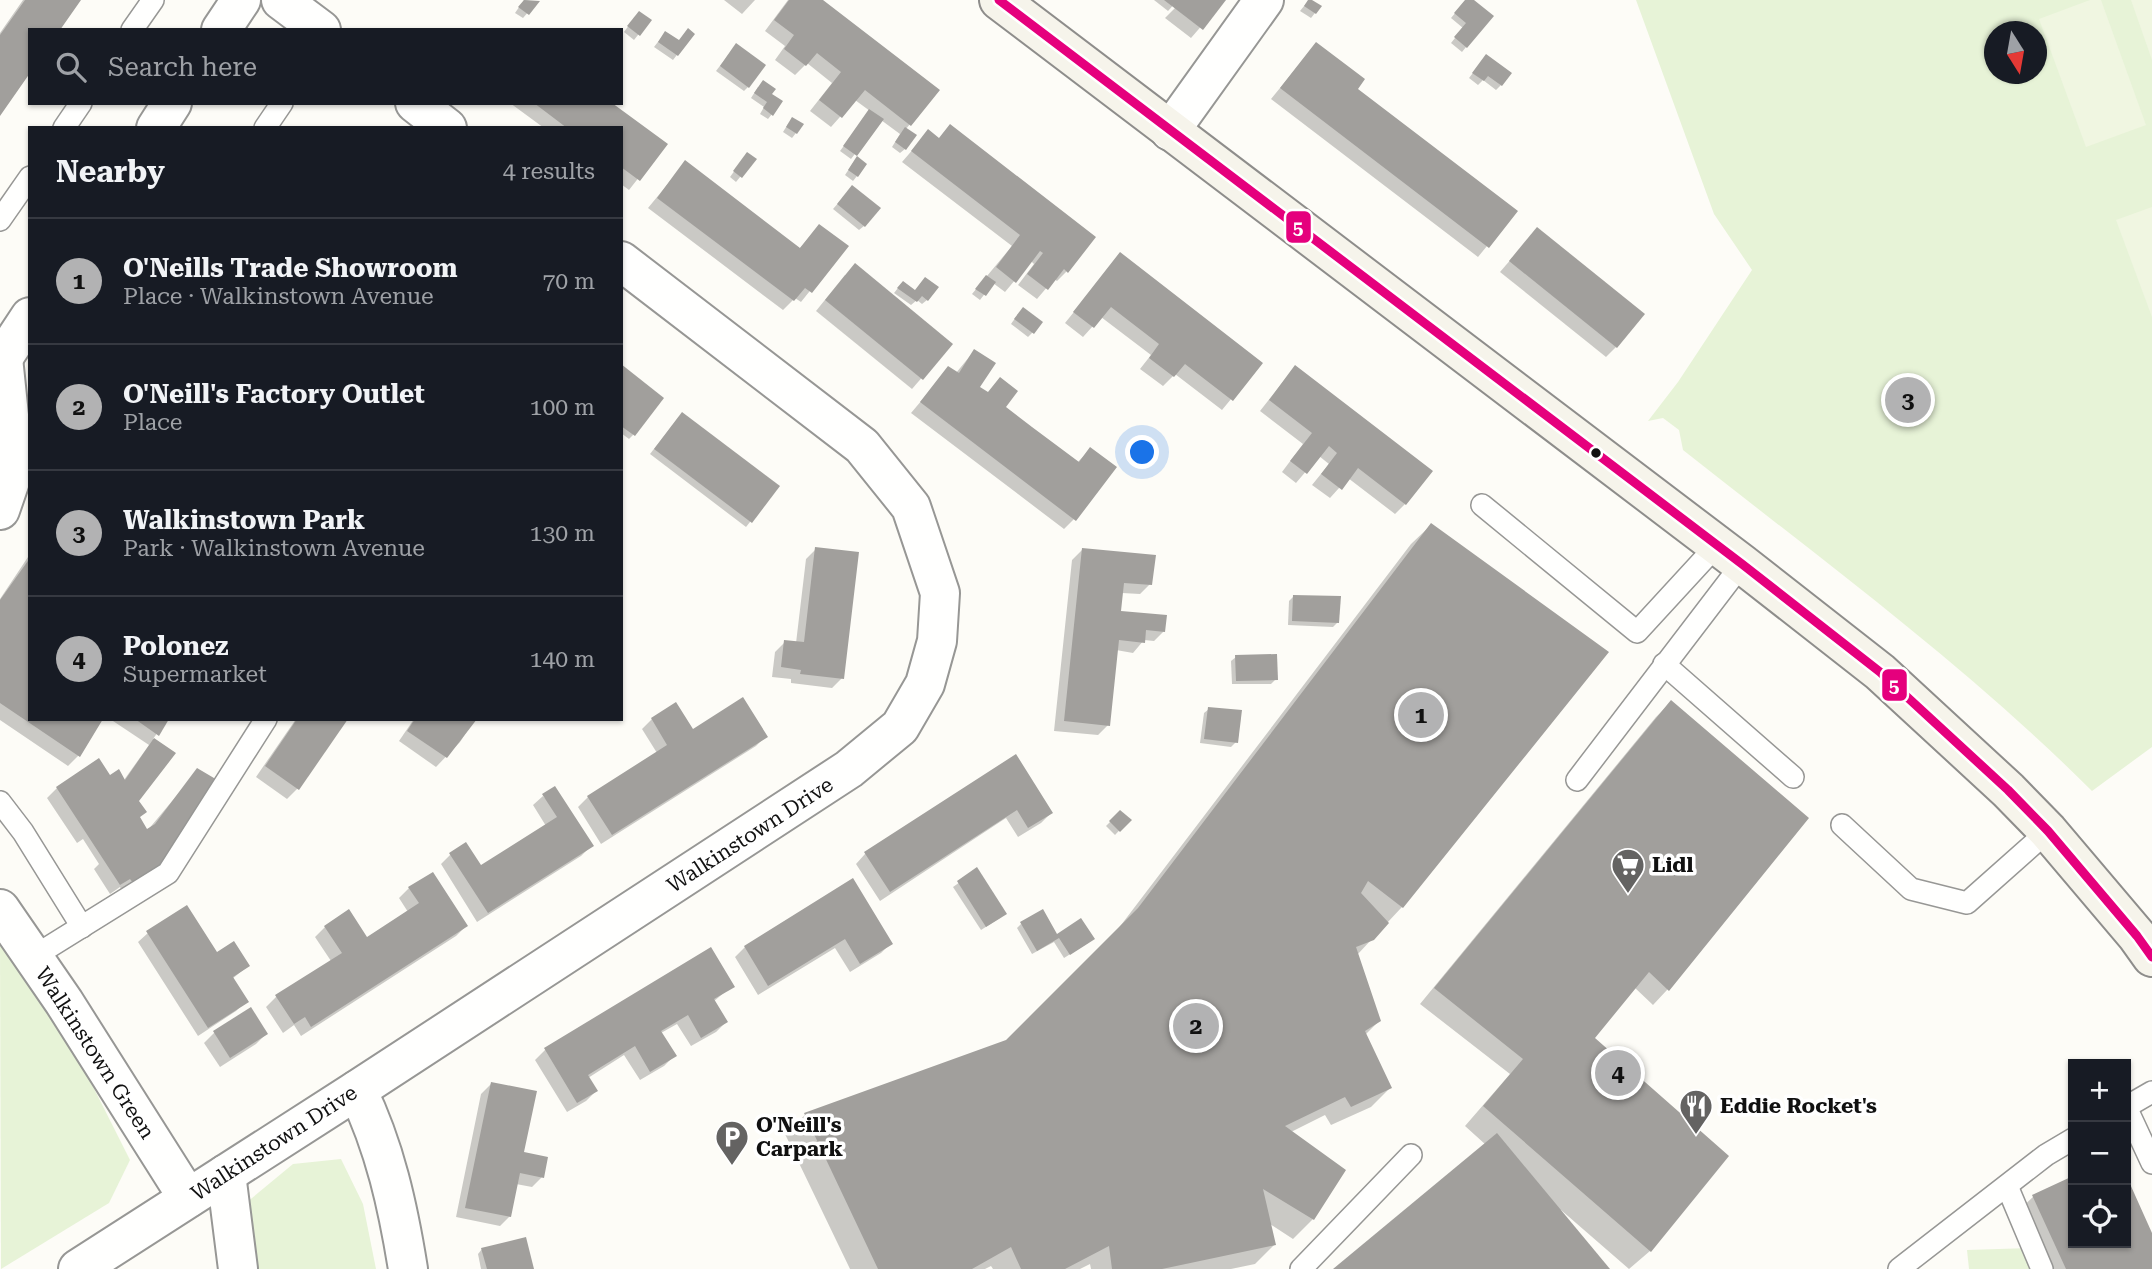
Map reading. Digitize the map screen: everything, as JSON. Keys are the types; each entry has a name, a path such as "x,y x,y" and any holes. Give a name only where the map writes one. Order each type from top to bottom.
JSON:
{"main road":[{"path":"999,0 1880,672 2008,790 2048,831 2152,957"}],"street":[{"path":"222,28 241,0"},
{"path":"281,0 318,28"},
{"path":"1170,131 1264,0"},
{"path":"157,126 171,105"},
{"path":"418,105 444,126"},
{"name":"Walkinstown Drive","path":"78,1269 849,769 900,727 925,684 937,640 940,593 911,507 862,446 623,263"},
{"path":"0,510 10,481 12,444 8,362 28,321"},
{"name":"Walkinstown Green","path":"0,909 188,1198"},
{"path":"357,1090 368,1113 392,1184 408,1269"},
{"path":"226,1174 238,1269"}],"lane":[{"path":"133,28 153,0"},
{"path":"65,126 80,105"},
{"path":"266,126 281,105"},
{"path":"0,220 28,180"},
{"path":"1482,505 1637,632 1729,555"},
{"path":"1577,780 1664,664 1729,555"},
{"path":"1664,664 1793,777"},
{"path":"33,957 168,873 265,721"},
{"path":"0,803 23,832 82,927"},
{"path":"1842,825 1911,889 1967,903 2048,831"},
{"path":"2131,1104 2152,1091"},
{"path":"2131,1118 2152,1163"},
{"path":"1899,1269 2046,1155 2068,1142"},
{"path":"1301,1269 1411,1155"},
{"path":"2007,1186 2042,1269"}],"green space":[{"path":"1636,0 2152,0 2152,747 2092,791 1995,700 1944,657 1683,450 1679,430 1663,418 1648,421 1678,382 1752,270 1714,214"},
{"path":"2090,0 2101,0 2146,125 2086,147 2047,41 2047,21 2039,19"},
{"path":"2131,0 2152,0 2152,60"},
{"path":"2152,207 2152,317 2116,220"},
{"path":"0,943 70,1041 130,1160 109,1203 1,1269"},
{"path":"341,1159 363,1204 376,1269 255,1269 246,1203 293,1164"},
{"path":"2030,1248 2033,1269 1969,1269 1967,1250"}],"building":[{"path":"25,0 81,0 61,28 28,28 28,76 0,116 0,35"},
{"path":"524,0 540,1 529,15 518,7"},
{"path":"789,0 823,0 940,90 911,126 865,90 842,118 819,100 841,72 817,53 806,66 784,49 794,35 774,20"},
{"path":"1164,0 1226,0 1203,30"},
{"path":"1308,0 1322,6 1316,14 1304,6"},
{"path":"1465,0 1474,0 1494,16 1467,48 1454,37 1466,23 1454,13"},
{"path":"639,11 652,20 640,36 627,26"},
{"path":"688,28 695,34 678,56 658,42 665,31 679,40"},
{"path":"1316,42 1365,79 1358,89 1518,211 1489,248 1280,88"},
{"path":"736,43 766,65 749,88 720,66"},
{"path":"1486,54 1512,73 1502,86 1488,76 1484,81 1472,73"},
{"path":"763,80 776,89 772,94 783,101 773,116 763,108 767,102 754,93"},
{"path":"537,105 615,105 668,144 640,181 623,168 623,126 564,126"},
{"path":"869,109 884,119 857,156 843,146"},
{"path":"792,117 804,124 797,134 786,127"},
{"path":"950,124 1096,237 1068,273 1064,269 1048,290 1027,274 1043,253 1040,251 1016,283 996,267 1020,235 911,151 928,129 939,138"},
{"path":"905,127 917,135 906,150 895,142"},
{"path":"747,152 757,159 742,178 733,171"},
{"path":"857,156 867,164 858,177 848,170"},
{"path":"685,160 800,248 819,224 849,246 812,293 805,288 794,301 657,198"},
{"path":"852,185 881,208 865,227 837,204"},
{"path":"1537,227 1645,314 1617,348 1509,261"},
{"path":"1120,252 1263,363 1233,401 1185,364 1174,377 1149,358 1159,344 1111,307 1094,328 1073,312"},
{"path":"855,263 953,344 923,380 825,300"},
{"path":"986,275 996,282 986,296 975,289"},
{"path":"925,277 939,287 928,301 922,296 917,302 897,288 903,281 915,290"},
{"path":"1023,307 1043,322 1034,334 1014,319"},
{"path":"974,349 996,363 980,387 988,392 1000,377 1018,391 1006,407 1032,427 1079,462 1090,447 1117,467 1076,521 920,402 948,366 959,373"},
{"path":"1295,365 1433,471 1406,505 1358,468 1342,490 1321,474 1337,453 1329,446 1307,474 1290,461 1312,433 1269,400"},
{"path":"623,366 664,398 635,436 623,427"},
{"path":"682,412 780,486 752,523 654,449"},
{"path":"1431,523 1609,652 1403,908 1368,881 1361,893 1389,923 1374,940 1356,947 1381,1021 1365,1031 1392,1088 1351,1107 1345,1097 1285,1126 1346,1170 1314,1220 1263,1189 1276,1245 1162,1269 1112,1269 1109,1246 1065,1269 1021,1269 1011,1247 972,1269 878,1269 804,1113 1006,1040 1138,908"},
{"path":"815,547 859,552 844,679 800,674 801,670 781,667 784,640 804,642"},
{"path":"1082,548 1156,555 1152,585 1124,583 1121,611 1167,615 1165,632 1146,630 1145,643 1119,640 1110,726 1064,721"},
{"path":"28,561 28,721 102,721 80,757 0,703 0,600"},
{"path":"1293,595 1341,596 1339,623 1292,621"},
{"path":"1277,654 1278,680 1236,681 1235,655"},
{"path":"743,697 768,737 612,835 587,796 667,745 651,718 676,702 693,729"},
{"name":"Lidl","path":"1671,700 1809,818 1669,991 1649,972 1595,1038 1729,1156 1651,1252 1483,1106 1523,1059 1434,988"},
{"path":"1208,707 1242,710 1238,743 1204,739"},
{"path":"138,721 168,721 159,736"},
{"path":"296,721 347,721 299,790 265,766"},
{"path":"414,721 475,721 447,758 407,731"},
{"path":"154,738 176,753 139,801 147,812 140,817 147,829 155,824 197,768 219,781 161,867 134,884 130,879 120,885 56,787 99,758 110,775 119,769 125,780"},
{"path":"1016,754 1053,813 1028,828 1017,810 890,892 864,852"},
{"path":"555,786 594,846 488,913 449,853 466,842 481,865 557,817 542,794"},
{"path":"1120,810 1132,820 1120,832 1109,821"},
{"path":"977,867 1007,914 986,927 957,881"},
{"path":"433,872 468,926 311,1027 305,1017 294,1024 275,995 342,953 324,926 349,909 367,937 419,903 408,887"},
{"path":"853,878 893,944 860,964 845,939 768,986 744,946"},
{"path":"187,905 217,952 234,941 250,966 233,977 249,1002 208,1028 146,931"},
{"path":"1043,909 1057,934 1081,918 1095,939 1070,955 1059,938 1037,951 1020,922"},
{"path":"711,947 735,987 714,999 728,1022 701,1038 688,1015 661,1031 677,1056 650,1072 635,1046 588,1075 598,1091 577,1103 544,1048"},
{"path":"251,1007 268,1034 230,1058 213,1031"},
{"path":"491,1082 537,1091 524,1152 548,1157 544,1178 520,1173 511,1217 465,1208"},
{"path":"1497,1133 1610,1269 1333,1269"},
{"path":"2068,1178 2068,1248 2131,1248 2131,1186 2152,1233 2152,1269 2066,1269 2032,1195"},
{"path":"526,1237 534,1269 487,1269 481,1248"}],"transit line":[{"name":"5","path":"999,0 1742,564 1880,672 2008,790 2048,831 2152,957"}],"place":[{"name":"Walkinstown Park","path":"1908,400"},
{"name":"O'Neills Trade Showroom","path":"1421,715"},
{"name":"Lidl","path":"1628,895"},
{"name":"O'Neill's Factory Outlet","path":"1196,1026"},
{"name":"Polonez","path":"1618,1073"},
{"name":"Eddie Rocket's","path":"1696,1136"},
{"name":"O'Neill's Carpark","path":"732,1167"}]}
